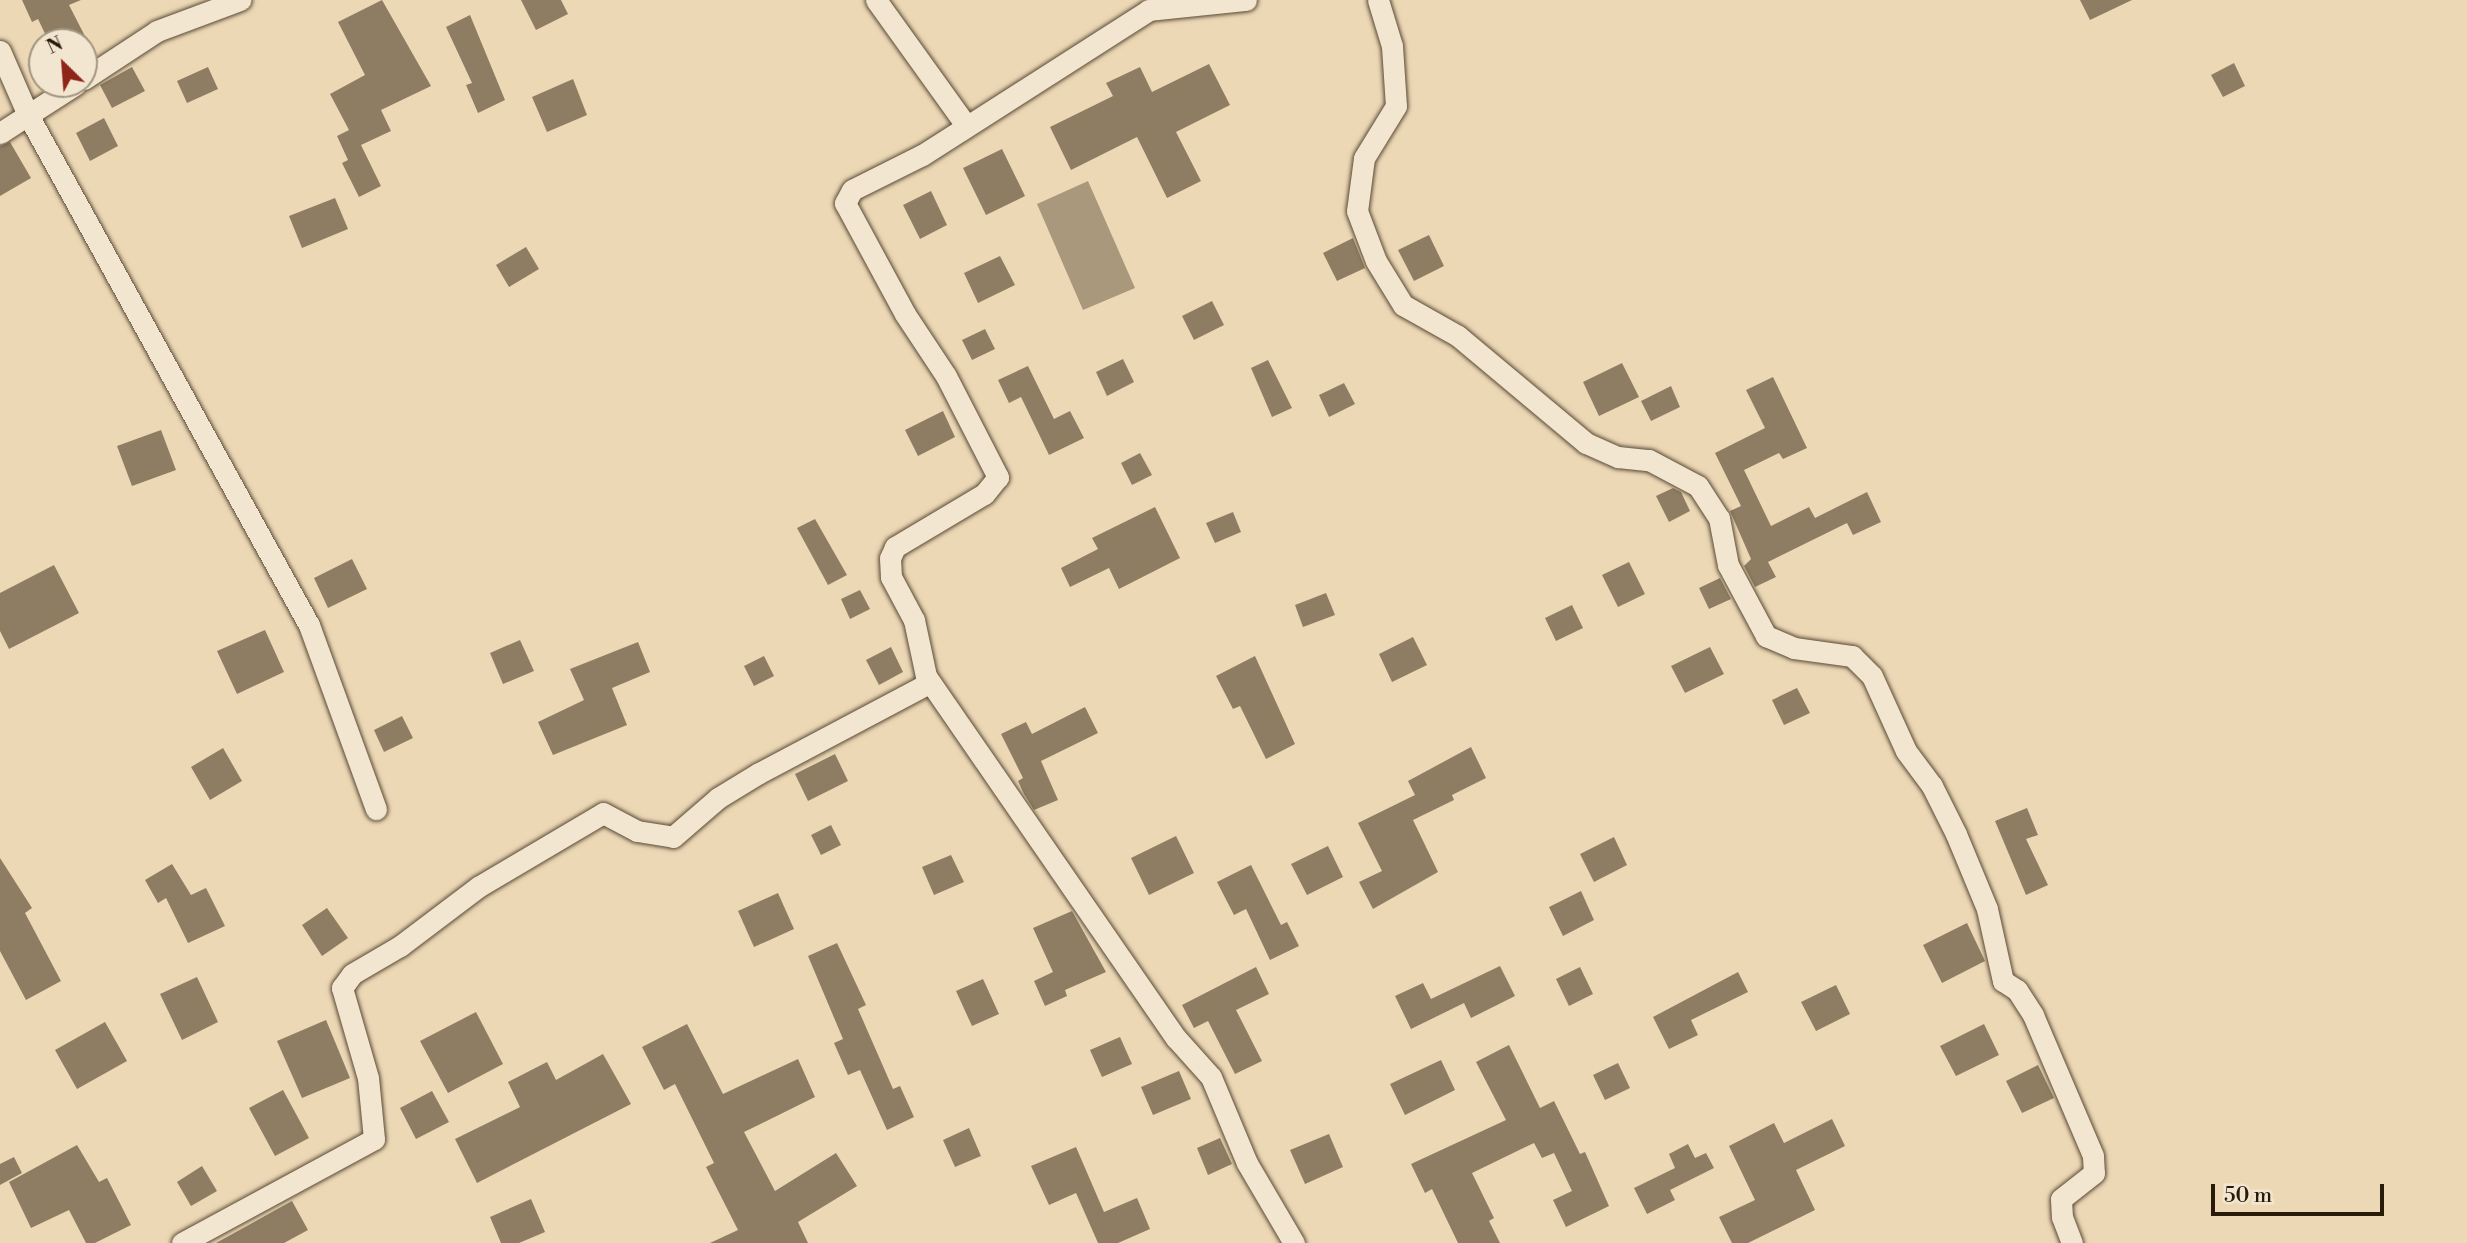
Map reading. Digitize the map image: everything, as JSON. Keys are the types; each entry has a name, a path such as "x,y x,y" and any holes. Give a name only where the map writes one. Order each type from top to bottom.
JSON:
{"street":[{"path":"98,70 158,31 240,0"},
{"path":"876,0 965,124"},
{"path":"1245,0 1149,10 965,124 922,155 852,190 845,203 905,314 946,376 998,477 984,494 895,547 890,558 891,577 914,620 929,683 982,753 1016,809 1177,1038 1211,1077 1247,1163 1294,1243"},
{"path":"1378,0 1392,46 1396,106 1364,158 1357,211 1376,261 1403,305 1458,336 1586,443 1618,457 1650,460 1698,486 1718,518 1728,565 1766,636 1794,648 1852,656 1872,676 1886,699 1906,751 1932,786 1956,834 1987,909 2003,981 2017,990 2033,1015 2093,1156 2094,1173 2061,1199 2062,1217 2072,1243"},
{"path":"0,51 28,115 309,625 376,809"},
{"path":"0,133 54,98"},
{"path":"182,1243 374,1139 368,1078 342,988 352,974 401,946 478,887 603,813 637,831 673,837 718,798 759,773 929,683"}],"shaded area":[{"path":"1088,181 1135,288 1083,310 1037,204"}],"building":[{"path":"22,0 81,0 69,5 81,28 42,28 38,19 32,22"},
{"path":"382,0 431,86 381,110 391,131 361,145 381,186 359,197 342,163 348,160 337,136 349,130 330,94 365,75 338,22"},
{"path":"521,0 561,0 568,14 536,30"},
{"path":"2080,0 2132,0 2090,20"},
{"path":"470,15 505,100 478,113 466,85 472,83 446,27"},
{"path":"2234,63 2245,86 2223,97 2211,75"},
{"path":"1209,64 1230,105 1176,132 1201,181 1167,198 1137,137 1071,170 1050,127 1113,96 1106,83 1140,67 1152,92"},
{"path":"132,67 145,91 112,108 100,85"},
{"path":"208,67 218,89 187,103 177,81"},
{"path":"573,79 587,115 547,132 532,97"},
{"path":"104,118 118,146 90,161 76,133"},
{"path":"10,142 31,178 0,196 0,146"},
{"path":"1002,149 1025,196 986,215 963,168"},
{"path":"931,191 947,225 920,239 903,205"},
{"path":"335,198 348,229 302,248 289,216"},
{"path":"1429,235 1444,266 1414,281 1398,250"},
{"path":"1353,238 1365,268 1337,281 1323,253"},
{"path":"526,247 539,269 509,287 496,265"},
{"path":"1000,256 1015,285 978,303 964,273"},
{"path":"1212,301 1224,325 1194,340 1182,316"},
{"path":"985,329 995,349 972,360 962,340"},
{"path":"1123,359 1134,382 1107,396 1096,372"},
{"path":"1268,360 1292,408 1272,417 1251,368"},
{"path":"1622,363 1639,397 1599,416 1583,382"},
{"path":"1028,366 1054,419 1070,411 1084,438 1049,455 1021,397 1009,403 998,380"},
{"path":"1773,377 1807,448 1783,459 1779,453 1744,470 1771,526 1809,507 1815,518 1867,492 1881,522 1853,535 1847,523 1768,562 1776,577 1755,587 1744,566 1751,559 1730,511 1741,506 1715,453 1765,428 1746,390"},
{"path":"1344,383 1355,404 1329,417 1319,395"},
{"path":"1671,386 1680,407 1651,421 1641,401"},
{"path":"943,411 955,437 918,456 905,430"},
{"path":"161,430 176,470 132,486 117,446"},
{"path":"1140,453 1152,475 1132,485 1121,463"},
{"path":"1673,488 1681,492 1690,511 1669,522 1656,496"},
{"path":"1155,507 1180,558 1119,589 1109,568 1070,587 1061,568 1098,549 1092,538"},
{"path":"1233,512 1241,532 1215,543 1206,523"},
{"path":"815,519 847,575 828,585 797,528"},
{"path":"352,559 367,589 328,608 314,578"},
{"path":"1629,562 1645,594 1618,607 1602,575"},
{"path":"54,565 79,613 9,649 0,631 0,593"},
{"path":"1720,578 1731,599 1709,609 1699,588"},
{"path":"860,590 870,609 850,619 841,599"},
{"path":"1326,593 1335,615 1303,627 1295,605"},
{"path":"1572,605 1583,628 1556,641 1545,618"},
{"path":"265,630 284,672 237,694 217,651"},
{"path":"1413,637 1427,665 1392,682 1379,654"},
{"path":"520,640 534,671 503,684 490,653"},
{"path":"638,642 650,672 612,688 627,725 553,755 538,722 584,700 570,669"},
{"path":"891,647 903,672 879,685 866,660"},
{"path":"1710,647 1724,674 1685,693 1671,666"},
{"path":"764,656 774,676 754,686 744,666"},
{"path":"1255,656 1295,744 1266,759 1240,706 1233,709 1216,676"},
{"path":"1797,688 1810,713 1784,725 1772,700"},
{"path":"1085,707 1098,733 1041,761 1058,800 1034,810 1018,781 1023,778 1001,734 1026,722 1032,734"},
{"path":"402,716 413,738 384,752 374,730"},
{"path":"1471,747 1486,778 1452,795 1454,800 1413,820 1438,872 1373,909 1359,882 1382,871 1358,823 1415,795 1408,781"},
{"path":"223,748 242,781 210,800 191,767"},
{"path":"835,754 848,781 808,801 795,774"},
{"path":"2027,808 2038,835 2026,839 2048,885 2026,895 1995,821"},
{"path":"831,825 841,845 821,855 811,835"},
{"path":"1176,836 1194,873 1149,895 1131,858"},
{"path":"1614,837 1627,865 1594,882 1580,854"},
{"path":"1328,846 1343,877 1307,895 1291,864"},
{"path":"951,855 964,882 934,895 922,867"},
{"path":"0,858 32,908 25,913 61,981 26,1000 0,951"},
{"path":"172,864 191,895 206,888 225,926 188,943 166,898 158,903 145,880"},
{"path":"1251,865 1281,925 1287,922 1299,946 1270,960 1246,909 1234,915 1217,882"},
{"path":"1581,891 1594,920 1563,936 1549,907"},
{"path":"778,893 794,929 754,947 738,911"},
{"path":"327,908 348,938 322,956 302,925"},
{"path":"1072,911 1106,972 1065,990 1067,996 1045,1006 1034,981 1053,972 1033,928"},
{"path":"1967,923 1985,961 1942,983 1923,945"},
{"path":"837,943 866,1005 858,1009 893,1089 900,1086 914,1117 887,1130 860,1070 848,1075 834,1043 843,1039 808,956"},
{"path":"1500,966 1515,996 1471,1018 1464,1003 1411,1029 1395,996 1423,983 1431,999"},
{"path":"1256,967 1269,994 1236,1010 1262,1061 1235,1074 1208,1021 1194,1028 1182,1005"},
{"path":"1580,967 1593,994 1569,1006 1556,979"},
{"path":"1738,972 1748,992 1691,1020 1698,1035 1669,1049 1653,1017"},
{"path":"197,977 218,1022 182,1040 160,994"},
{"path":"983,979 999,1014 972,1026 956,991"},
{"path":"1836,985 1850,1014 1816,1031 1801,1002"},
{"path":"476,1012 503,1064 448,1093 420,1041"},
{"path":"326,1020 350,1078 302,1098 277,1041"},
{"path":"105,1022 127,1061 77,1089 55,1050"},
{"path":"687,1024 723,1094 798,1059 815,1097 744,1132 775,1191 836,1153 857,1186 798,1222 808,1243 710,1243 738,1230 706,1167 714,1163 675,1084 664,1090 642,1047"},
{"path":"1984,1024 1999,1055 1956,1076 1940,1046"},
{"path":"1120,1037 1132,1064 1102,1077 1090,1050"},
{"path":"1509,1045 1540,1108 1554,1101 1580,1154 1585,1152 1609,1206 1566,1227 1553,1200 1572,1191 1554,1153 1542,1158 1534,1143 1472,1173 1494,1218 1489,1221 1500,1243 1458,1243 1432,1189 1425,1193 1411,1164 1506,1120 1476,1062"},
{"path":"603,1054 631,1104 477,1183 455,1139 520,1107 508,1082 547,1062 556,1080"},
{"path":"1441,1060 1455,1090 1405,1115 1390,1084"},
{"path":"1618,1063 1630,1088 1605,1100 1593,1075"},
{"path":"2038,1065 2054,1098 2022,1113 2006,1081"},
{"path":"1179,1071 1191,1099 1153,1115 1141,1087"},
{"path":"283,1090 309,1138 275,1156 249,1108"},
{"path":"432,1091 449,1122 416,1139 400,1108"},
{"path":"1832,1119 1845,1146 1796,1170 1815,1210 1748,1243 1732,1243 1719,1217 1755,1200 1729,1146 1774,1123 1784,1143"},
{"path":"969,1128 981,1156 955,1167 943,1140"},
{"path":"1329,1134 1343,1167 1305,1184 1290,1150"},
{"path":"1220,1138 1232,1164 1208,1175 1197,1148"},
{"path":"1688,1144 1695,1158 1706,1153 1714,1168 1670,1190 1675,1200 1647,1214 1634,1188 1675,1168 1669,1154"},
{"path":"77,1145 99,1182 107,1178 131,1225 95,1243 86,1243 69,1210 31,1228 9,1182"},
{"path":"1076,1147 1104,1212 1137,1198 1150,1229 1118,1243 1098,1243 1076,1193 1049,1205 1031,1166"},
{"path":"14,1157 22,1173 0,1185 0,1164"},
{"path":"202,1166 217,1191 191,1206 177,1182"},
{"path":"531,1199 545,1232 519,1243 501,1243 490,1217"},
{"path":"292,1201 308,1230 284,1243 216,1243"}]}
